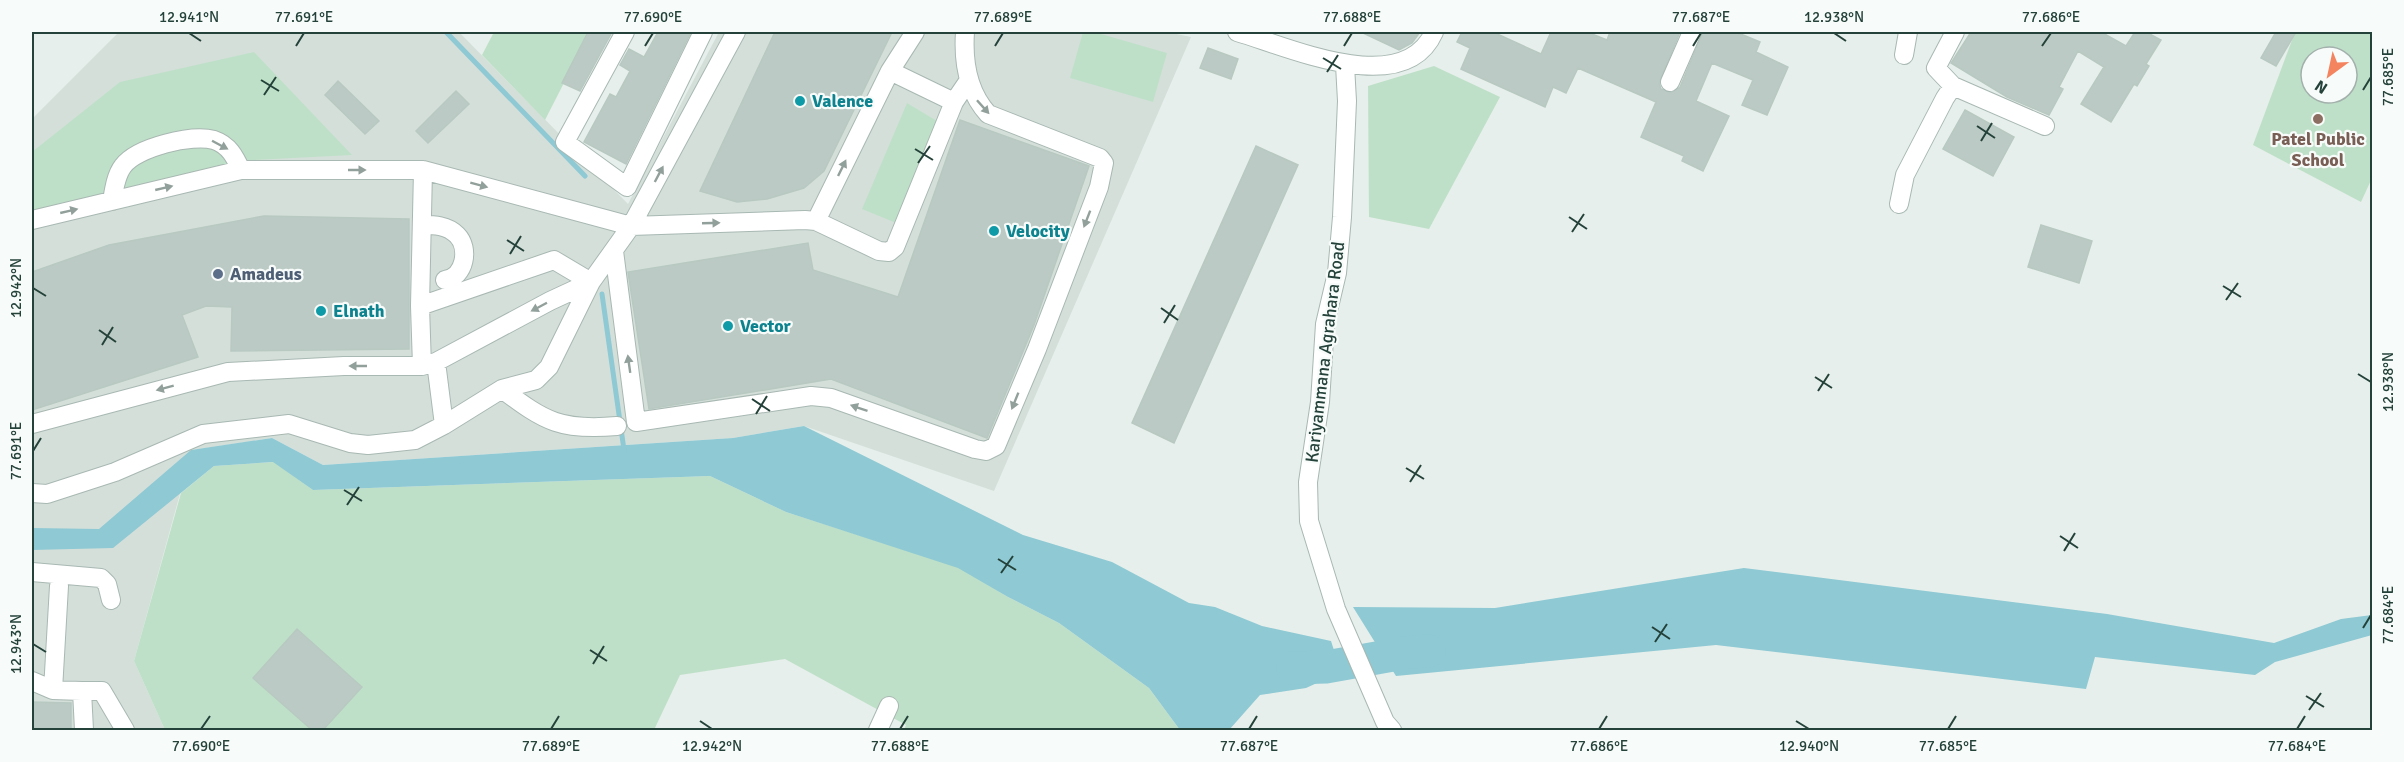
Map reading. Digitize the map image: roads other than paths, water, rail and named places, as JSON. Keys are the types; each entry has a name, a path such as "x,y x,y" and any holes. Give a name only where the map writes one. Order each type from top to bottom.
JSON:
{"street":[{"path":"625,32 565,142 627,187 703,32"},
{"path":"32,493 47,494 115,472 202,434 289,424 350,443 369,445 415,440 502,389 536,380 549,367 591,282 631,226 736,32"},
{"path":"816,221 890,71 915,32"},
{"path":"614,251 636,422 811,396 831,398 986,451 996,446 1105,168 1100,158 988,114 977,102 969,80 963,32"},
{"path":"1237,32 1345,65 1385,66 1406,60 1428,46 1434,32"},
{"path":"1670,82 1692,32"},
{"path":"1904,55 1908,32"},
{"path":"1955,32 1936,68 1953,86 2045,126"},
{"name":"Kariyammana Agrahara Road","path":"1345,65 1347,101 1342,217 1337,273 1325,324 1320,402 1308,482 1309,521 1336,609 1385,722 1392,730"},
{"path":"890,71 954,102"},
{"path":"32,220 241,170 423,170 631,226 816,221 879,251 889,252 895,247 954,102 969,80"},
{"path":"1899,204 1905,175 1944,98 1953,86"},
{"path":"112,201 114,185 121,168 129,159 140,152 166,144 190,140 213,140 233,153 241,170"},
{"path":"423,170 420,306 429,364 444,425"},
{"path":"422,225 447,228 457,235 463,244 463,266 452,279 445,280"},
{"path":"420,306 554,260 591,282"},
{"path":"32,424 228,372 429,364 591,282"},
{"path":"502,389 529,410 557,424 571,427 617,426"},
{"path":"32,572 100,578 107,584 111,600"},
{"path":"53,690 59,586"},
{"path":"32,681 53,690 102,691 125,730"},
{"path":"82,691 84,730"},
{"path":"878,730 890,706"}],"water":[{"path":"804,426 1023,535 1112,562 1189,603 1215,607 1262,626 1331,641 1341,672 1306,688 1260,695 1229,730 1180,730 1149,688 1059,623 958,568 786,512 710,476 313,490 273,462 214,466 113,548 32,550 32,528 99,529 191,450 272,438 323,465 733,438"},
{"path":"1744,568 2107,614 2274,643 2341,619 2372,615 2372,635 2275,662 2255,675 2095,657 2086,689 1716,645 1396,676 1353,607 1495,608"}],"waterway":[{"path":"446,32 585,176"},
{"path":"602,294 624,450"},
{"path":"1293,668 1326,667 1410,652 1429,651"}],"place":[{"name":"Valence","path":"800,101"},
{"name":"Patel Public School","path":"2318,119"},
{"name":"Velocity","path":"994,231"},
{"name":"Amadeus","path":"218,274"},
{"name":"Elnath","path":"321,311"},
{"name":"Vector","path":"728,326"}]}
